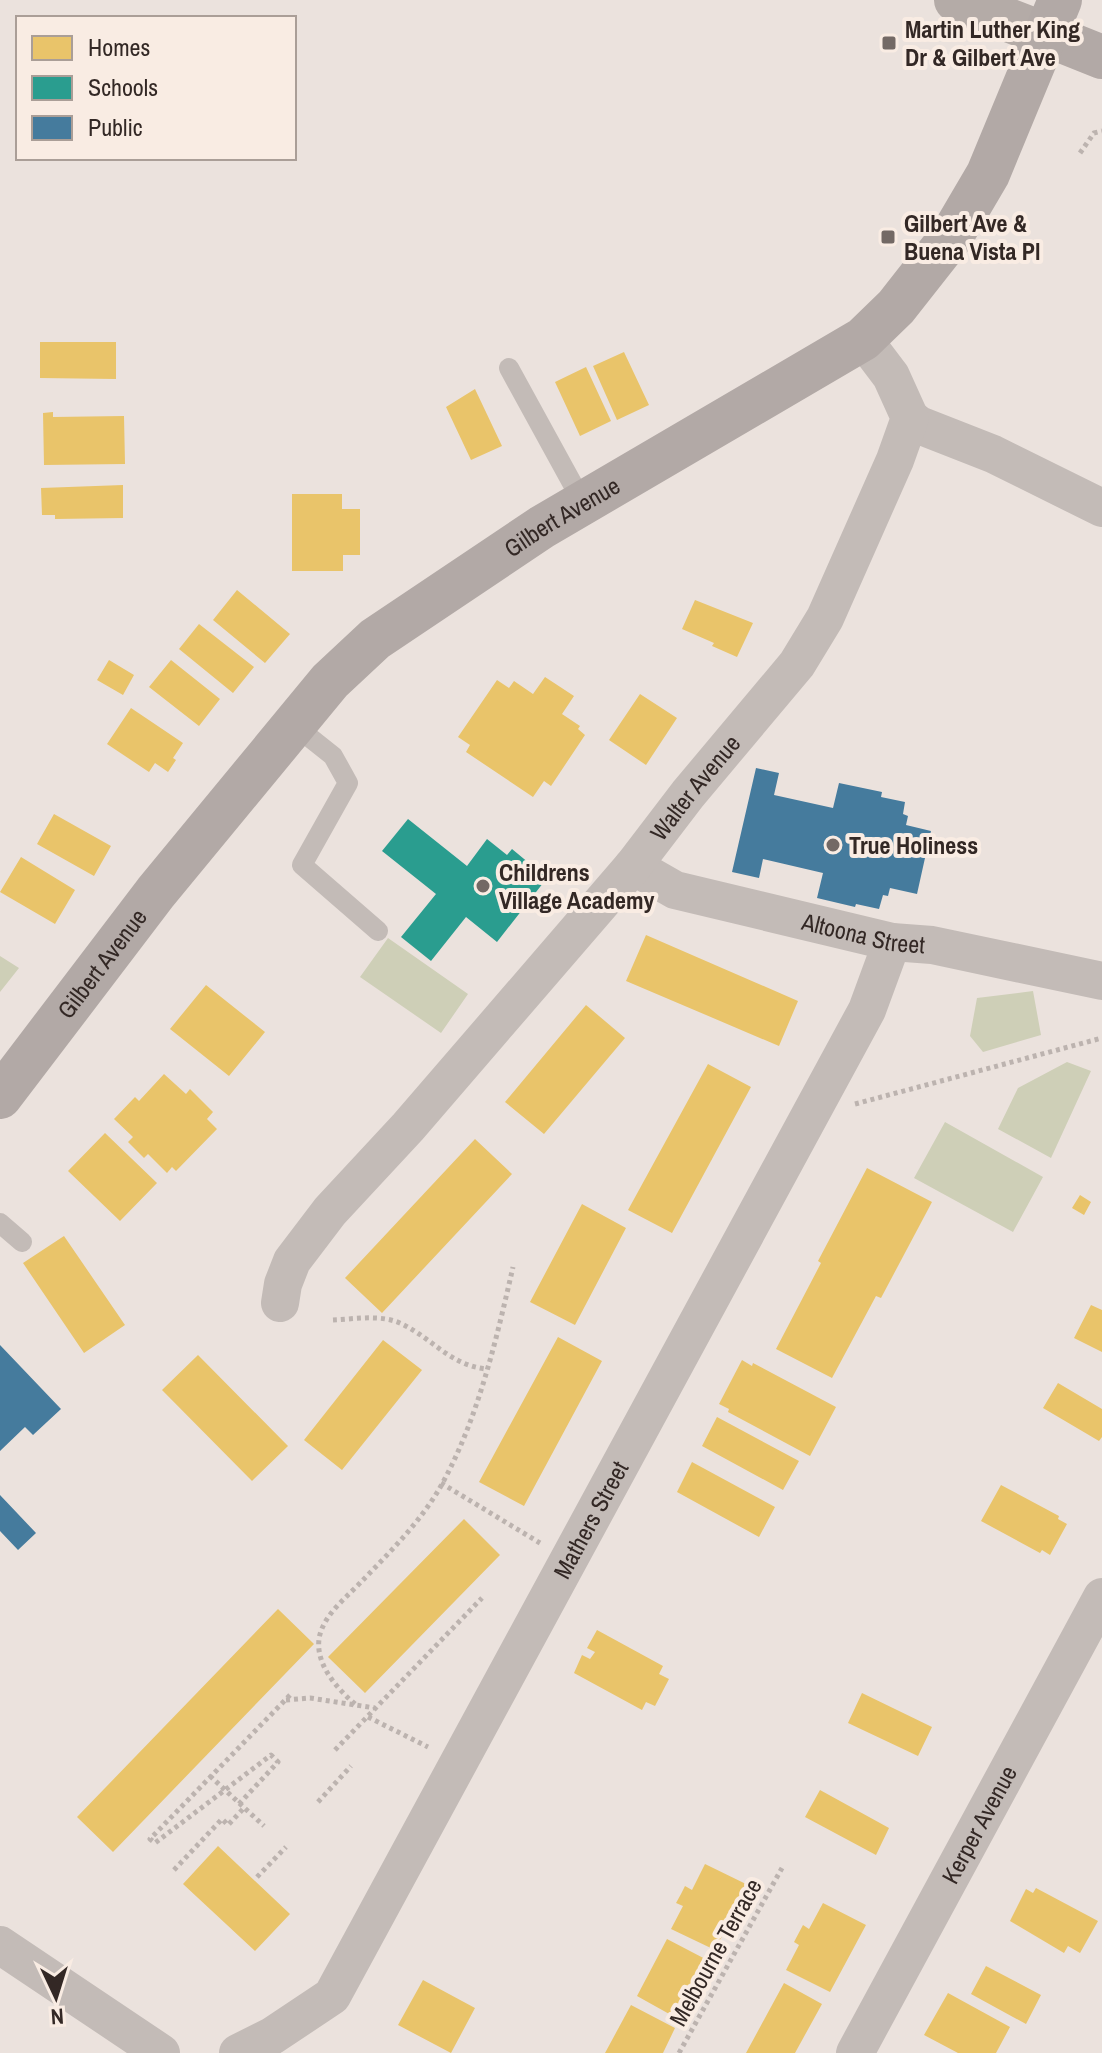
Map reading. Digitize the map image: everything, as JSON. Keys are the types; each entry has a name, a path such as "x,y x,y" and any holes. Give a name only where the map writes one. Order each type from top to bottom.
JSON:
{"main road":[{"path":"956,0 1054,18 1102,57"},
{"name":"Gilbert Avenue","path":"0,1097 156,892 330,681 375,639 542,527 863,339 896,307 951,237 988,174 1054,18"},
{"name":"Gilbert Avenue","path":"0,1080 42,1039"}],"street":[{"path":"863,339 891,376 910,418 919,425 993,454 1102,508"},
{"name":"Walter Avenue","path":"280,1303 292,1261 330,1211 408,1127 633,866 688,794 797,664 825,618 895,460 910,418"},
{"name":"Altoona Street","path":"633,866 675,890 892,942 932,945 1102,981"},
{"name":"Mathers Street","path":"238,2053 272,2036 332,1996 860,1024 882,975 892,942"},
{"name":"Kerper Avenue","path":"855,2053 1102,1597"},
{"path":"0,1945 161,2053"}],"lane":[{"path":"509,368 583,503"},
{"path":"294,725 333,756 348,783 302,865 378,931"},
{"path":"0,1223 22,1242"}],"path":[{"path":"1080,153 1094,133 1102,131"},
{"path":"850,1105 1102,1038"},
{"path":"355,1704 330,1678 323,1665 319,1647 321,1632 331,1613 405,1536 441,1483 470,1417 513,1267"},
{"path":"333,1320 376,1318 401,1323 468,1366 483,1369"},
{"path":"441,1483 534,1540"},
{"path":"335,1750 482,1598"},
{"path":"174,1870 222,1819 228,1825 278,1762 271,1755 155,1843 150,1839 292,1693"},
{"path":"285,1700 310,1698 376,1708"},
{"path":"368,1717 423,1744"},
{"path":"318,1802 351,1766"},
{"path":"210,1776 264,1826"},
{"path":"257,1877 286,1847"},
{"name":"Melbourne Terrace","path":"679,2053 782,1868"}],"green space":[{"path":"388,938 468,994 441,1033 360,977"},
{"path":"0,956 19,968 0,992"},
{"path":"1033,991 1041,1035 983,1052 970,1036 977,998"},
{"path":"1067,1062 1091,1071 1051,1158 998,1129 1018,1088"},
{"path":"945,1122 1043,1177 1013,1232 914,1178"}],"building: Homes":[{"path":"40,342 116,342 116,379 40,378"},
{"path":"624,352 649,405 617,420 593,366"},
{"path":"586,367 611,421 580,436 555,382"},
{"path":"475,389 502,446 471,460 446,407"},
{"path":"53,412 53,417 124,416 125,464 44,465 43,413"},
{"path":"123,485 123,518 55,519 55,515 42,515 41,488"},
{"path":"292,494 342,494 342,509 360,509 360,555 343,555 343,571 292,571"},
{"path":"237,590 290,634 265,663 213,620"},
{"path":"695,600 753,623 737,657 682,629"},
{"path":"199,624 254,667 233,693 179,649"},
{"path":"109,660 134,675 123,695 97,680"},
{"path":"171,660 220,699 199,726 149,687"},
{"path":"545,677 574,696 562,714 580,726 578,729 585,735 551,786 544,781 533,797 466,752 470,745 458,737 497,680 509,688 514,681 533,694"},
{"path":"640,694 677,718 646,765 609,740"},
{"path":"131,708 183,743 168,772 155,763 149,772 107,744"},
{"path":"54,814 111,846 94,876 37,844"},
{"path":"21,857 75,890 55,924 0,892"},
{"path":"646,935 798,1001 779,1046 626,981"},
{"path":"206,985 265,1032 229,1076 170,1029"},
{"path":"586,1005 625,1038 544,1134 505,1102"},
{"path":"708,1064 751,1087 672,1233 628,1210"},
{"path":"164,1074 186,1094 190,1089 213,1112 207,1119 217,1129 176,1171 172,1167 167,1173 148,1154 144,1158 128,1142 133,1137 114,1119 135,1097 139,1101"},
{"path":"105,1133 157,1183 120,1221 68,1171"},
{"path":"475,1139 512,1174 382,1313 345,1278"},
{"path":"867,1168 932,1202 881,1298 876,1296 832,1378 776,1349"},
{"path":"1080,1195 1091,1202 1084,1215 1072,1208"},
{"path":"582,1204 626,1228 575,1325 530,1302"},
{"path":"64,1236 125,1325 84,1353 23,1263"},
{"path":"1091,1305 1102,1310 1102,1352 1074,1338"},
{"path":"558,1337 602,1361 524,1506 479,1482"},
{"path":"383,1340 422,1370 342,1470 304,1440"},
{"path":"198,1355 288,1446 252,1481 162,1390"},
{"path":"742,1360 836,1407 810,1456 728,1412 729,1409 719,1404"},
{"path":"1058,1383 1102,1409 1102,1437 1099,1441 1043,1408"},
{"path":"717,1417 799,1461 783,1490 702,1446"},
{"path":"692,1462 775,1507 759,1537 677,1492"},
{"path":"1001,1485 1059,1516 1058,1519 1067,1524 1050,1555 1042,1550 1040,1553 981,1521"},
{"path":"464,1519 500,1555 365,1693 328,1657"},
{"path":"278,1609 314,1644 113,1852 77,1817"},
{"path":"597,1630 663,1666 659,1674 669,1679 655,1706 646,1702 642,1710 574,1673 582,1655 590,1659 595,1652 587,1648"},
{"path":"862,1693 932,1727 918,1756 848,1723"},
{"path":"820,1790 889,1828 876,1855 805,1817"},
{"path":"218,1846 290,1914 255,1951 183,1884"},
{"path":"705,1864 748,1885 715,1950 671,1929 683,1906 676,1903 685,1886 692,1890"},
{"path":"1036,1888 1098,1921 1080,1953 1068,1946 1064,1953 1010,1921 1026,1889 1033,1893"},
{"path":"823,1903 866,1925 830,1992 786,1970 799,1945 794,1942 803,1925 809,1929"},
{"path":"667,1939 711,1962 680,2020 637,1996"},
{"path":"986,1966 1041,1995 1026,2024 971,1994"},
{"path":"423,1980 475,2008 451,2053 398,2025"},
{"path":"784,1983 822,2004 795,2053 746,2053"},
{"path":"948,1993 1010,2027 996,2053 958,2053 924,2035"},
{"path":"631,2005 675,2028 663,2053 605,2053"}],"building: Schools":[{"name":"Childrens Village Academy","path":"408,819 467,866 487,839 507,855 512,849 547,878 497,942 466,917 431,961 401,937 436,894 382,851"}],"building: Public":[{"name":"True Holiness","path":"756,768 779,773 774,795 833,808 839,783 882,792 881,797 905,802 903,814 908,816 906,825 931,831 917,894 890,888 888,896 883,895 879,909 856,904 855,907 817,898 823,873 763,859 759,878 732,872"},
{"path":"0,1345 61,1409 33,1435 25,1427 0,1451"},
{"path":"0,1495 36,1533 18,1550 0,1531"}],"place":[{"name":"Martin Luther King Dr & Gilbert Ave","path":"889,43"},
{"name":"Gilbert Ave & Buena Vista Pl","path":"888,237"},
{"name":"True Holiness","path":"833,845"},
{"name":"Childrens Village Academy","path":"483,886"}]}
